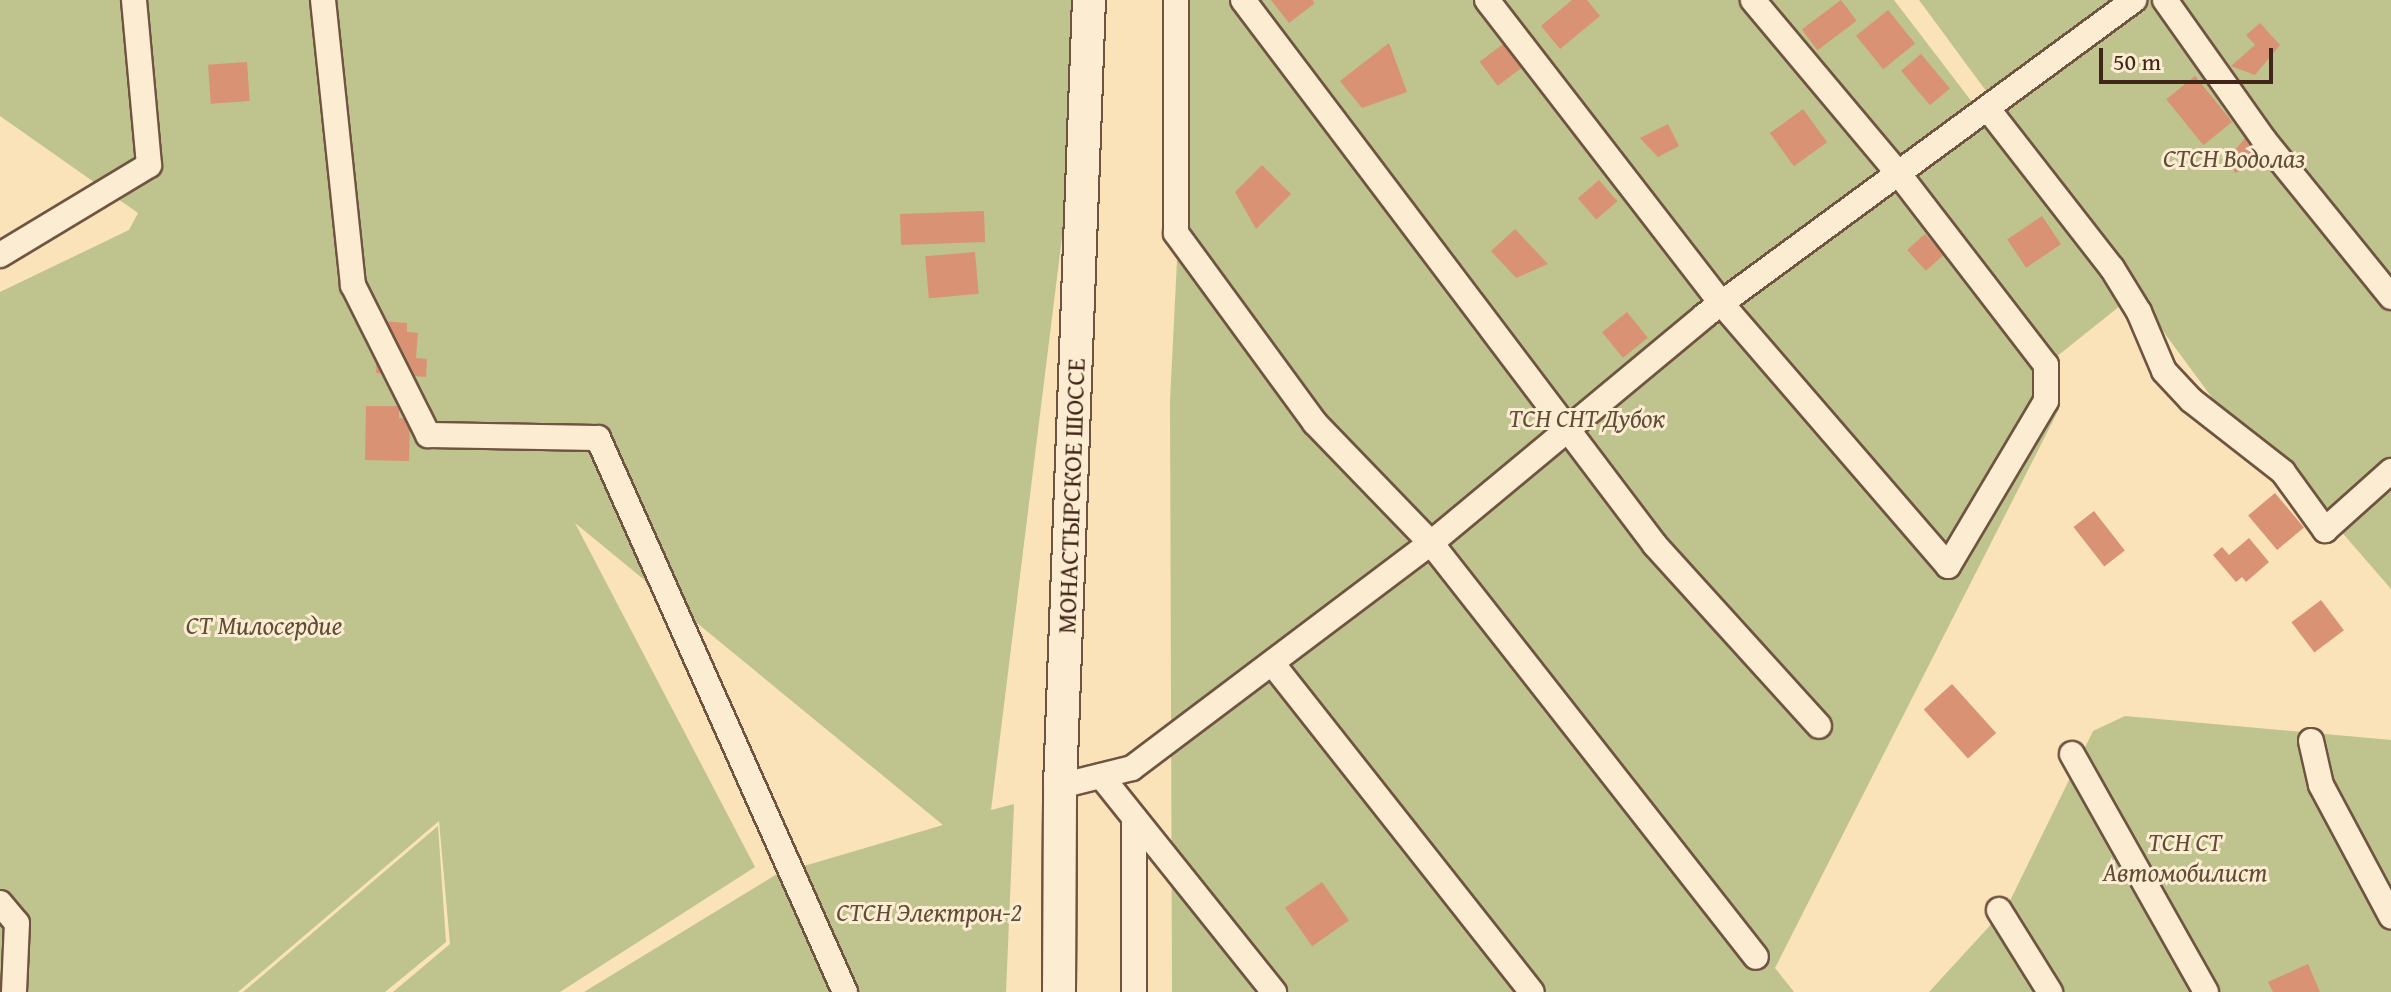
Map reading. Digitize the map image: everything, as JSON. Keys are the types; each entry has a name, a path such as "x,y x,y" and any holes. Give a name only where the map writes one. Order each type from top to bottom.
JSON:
{"main road":[{"name":"МОНАСТЫРСКОЕ ШОССЕ","path":"1059,992 1060,786 1089,0"}],"street":[{"path":"0,255 149,165 134,0"},
{"path":"323,0 353,285 428,435 598,438 845,992"},
{"path":"1176,0 1176,233 1315,423 1431,543 1756,957"},
{"path":"1243,0 1655,545 1819,726"},
{"path":"1487,0 1722,304 1948,566 2046,401 2046,365 1898,173 1753,0"},
{"path":"1060,786 1132,768 1431,543 1722,304 2134,0"},
{"path":"2165,0 2264,140 2391,297"},
{"path":"1988,109 2112,268 2139,312 2164,371 2191,400 2283,472 2325,530 2391,471"},
{"path":"1272,663 1532,992"},
{"path":"2311,741 2321,785 2391,916"},
{"path":"2072,754 2206,992"},
{"path":"1101,776 1274,992"},
{"path":"1134,818 1134,992"},
{"path":"0,903 17,923 14,992"},
{"path":"1999,910 2050,992"}],"green space":[{"path":"0,0 1086,0 1090,11 991,810 1014,804 1006,992 584,992 777,874 943,825 575,523 755,867 560,992 393,992 450,944 439,821 238,992 0,992 0,292 129,230 138,213 0,116"},
{"name":"ТСН СНТ Дубок","path":"1190,0 1894,0 2125,302 2051,361 2059,409 1775,968 1794,992 1172,992 1170,401"},
{"name":"СТСН Водолаз","path":"1919,0 2391,0 2391,473 2314,536"},
{"path":"2391,485 2391,589 2339,529"},
{"name":"ТСН СТ Автомобилист","path":"2125,716 2391,740 2391,992 1929,992 2007,907 2093,731"},
{"path":"438,826 446,942 385,992 243,992"}],"building":[{"path":"1271,0 1313,0 1314,4 1289,23"},
{"path":"1572,0 1587,0 1600,16 1560,49 1541,26"},
{"path":"1841,0 1857,21 1818,50 1802,29"},
{"path":"1888,10 1915,43 1883,69 1856,36"},
{"path":"2260,23 2280,45 2255,75 2231,66 2255,45 2246,35"},
{"path":"1506,42 1524,66 1498,86 1480,62"},
{"path":"1389,43 1407,92 1362,108 1340,81"},
{"path":"1921,54 1950,88 1930,105 1901,71"},
{"path":"247,62 250,101 211,104 208,65"},
{"path":"2195,76 2232,122 2203,145 2166,99"},
{"path":"1803,109 1827,142 1794,166 1770,133"},
{"path":"1668,124 1679,146 1658,157 1640,138"},
{"path":"2245,138 2270,158 2235,173 2228,159"},
{"path":"1262,165 1291,194 1256,229 1235,192"},
{"path":"1599,180 1617,201 1596,220 1578,198"},
{"path":"984,211 985,242 901,245 900,214"},
{"path":"2042,216 2061,244 2026,268 2007,239"},
{"path":"1515,229 1548,264 1516,278 1491,251"},
{"path":"1925,234 1944,255 1926,271 1907,250"},
{"path":"975,252 979,294 929,298 925,256"},
{"path":"1627,312 1648,338 1623,358 1602,332"},
{"path":"379,321 407,323 407,332 418,333 416,358 427,359 426,377 376,373"},
{"path":"366,406 399,406 399,418 410,419 409,461 365,460"},
{"path":"2275,493 2304,527 2277,550 2248,515"},
{"path":"2094,511 2125,550 2104,566 2074,527"},
{"path":"2249,538 2269,562 2246,582 2242,577 2236,582 2213,555 2222,547 2229,555"},
{"path":"2321,600 2344,630 2314,653 2291,622"},
{"path":"1952,684 1996,733 1968,758 1924,709"},
{"path":"1322,882 1349,921 1312,946 1285,908"},
{"path":"2308,964 2320,992 2273,992 2268,982"}],"park label":[{"name":"СТ Милосердие","path":"264,625"},
{"name":"СТСН Электрон-2","path":"929,912"}]}
